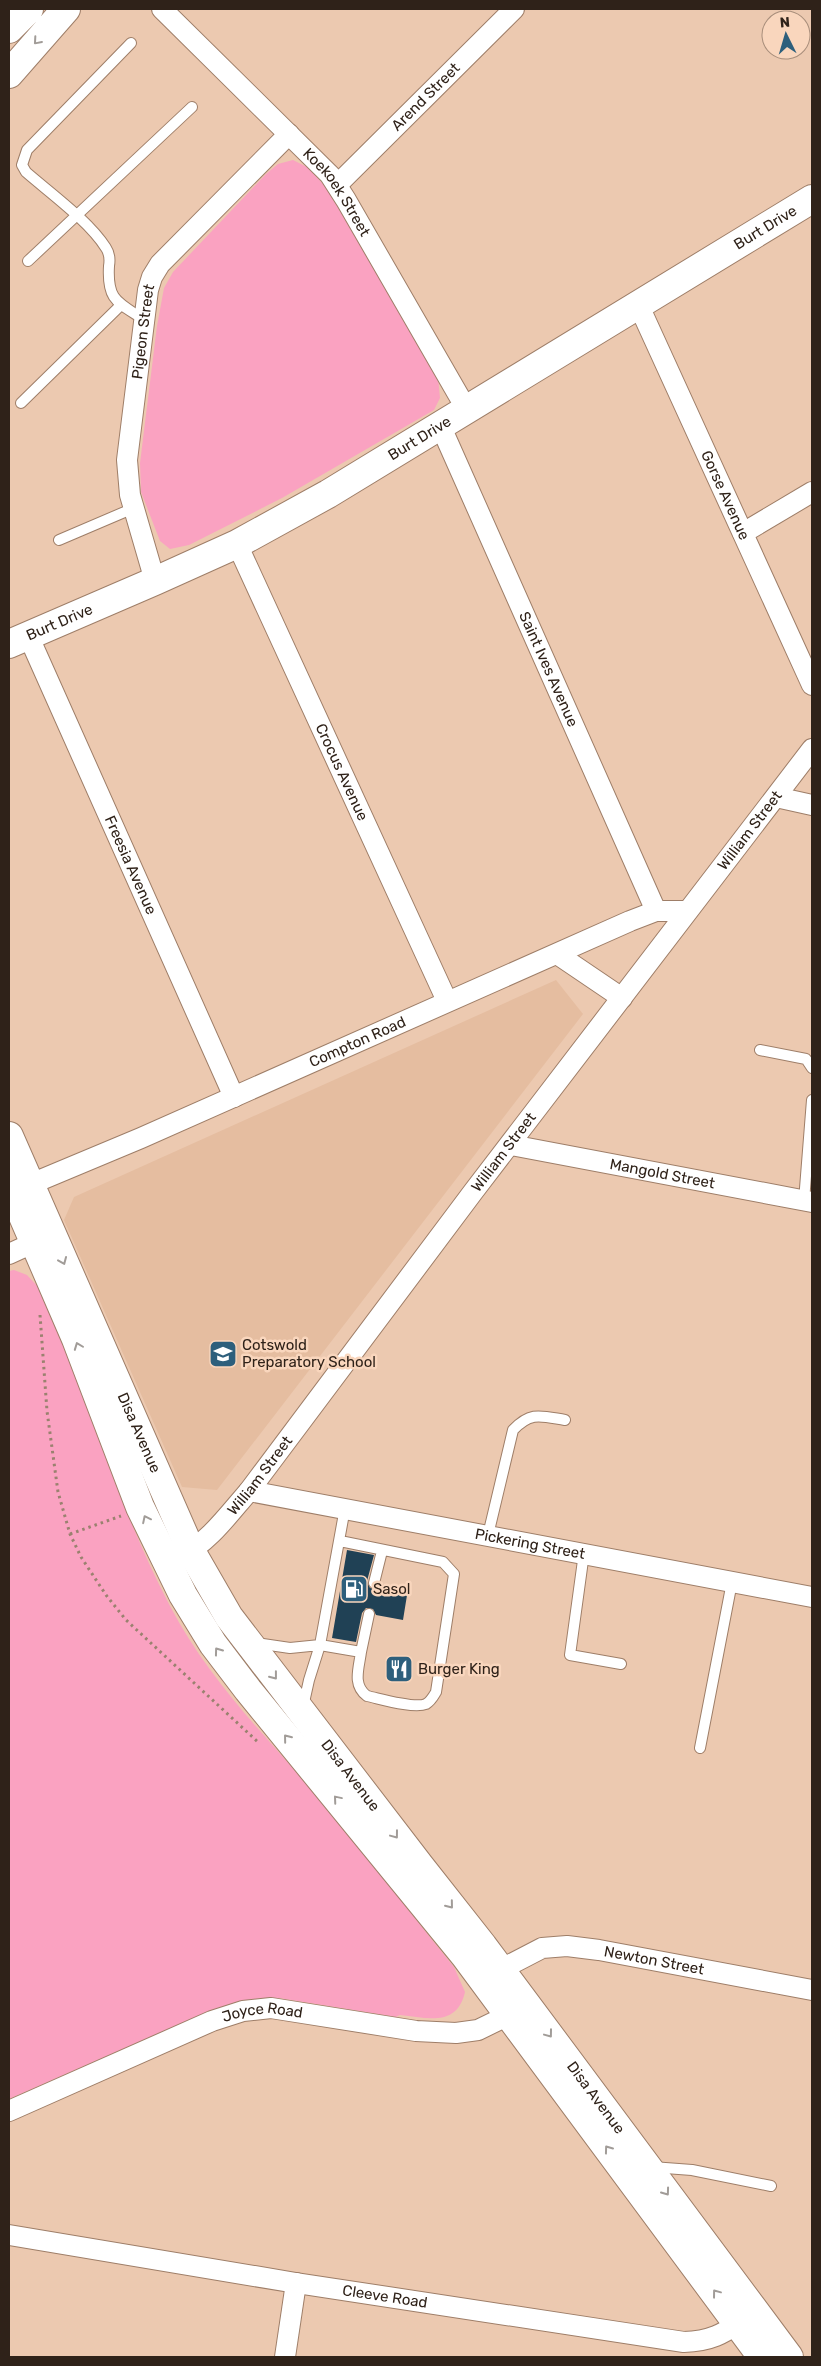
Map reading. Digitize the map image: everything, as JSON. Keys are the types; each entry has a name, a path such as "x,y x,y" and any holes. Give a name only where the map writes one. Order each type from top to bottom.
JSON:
{"main road":[{"path":"9,29 29,9"},
{"path":"9,74 66,9"},
{"name":"Burt Drive","path":"18,640 236,544 328,494 639,306 812,198"},
{"name":"Disa Avenue","path":"9,1136 17,1187 192,1551 229,1617 302,1712 491,1974 747,2318 788,2357"},
{"name":"Disa Avenue","path":"42,1239 76,1339 140,1507 183,1595 228,1664 402,1876 491,1974"},
{"name":"Disa Avenue","path":"518,2010 648,2168 747,2318 762,2357"}],"street":[{"name":"Koekoek Street","path":"162,9 320,164 337,185 467,410"},
{"name":"Arend Street","path":"337,185 514,9"},
{"name":"Pigeon Street","path":"155,581 130,495 127,460 143,318 152,277 160,264 289,134"},
{"name":"Gorse Avenue","path":"639,306 812,685"},
{"name":"Saint Ives Avenue","path":"441,427 656,911"},
{"path":"743,533 812,492"},
{"name":"Crocus Avenue","path":"236,544 447,1001"},
{"name":"Freesia Avenue","path":"18,640 234,1097"},
{"name":"William Street","path":"167,1563 192,1551 212,1533 249,1491 473,1192 511,1145 812,748"},
{"path":"776,797 812,805"},
{"name":"Compton Road","path":"17,1187 234,1097 447,1001 656,911 687,912"},
{"path":"557,954 622,998"},
{"name":"Mangold Street","path":"511,1145 808,1202"},
{"path":"9,1254 42,1239"},
{"name":"Pickering Street","path":"249,1491 812,1597"},
{"name":"Newton Street","path":"491,1974 542,1948 567,1946 599,1950 812,1990"},
{"name":"Joyce Road","path":"9,2111 212,2021 257,2008 285,2010 416,2031 456,2033 478,2030 518,2010"},
{"name":"Cleeve Road","path":"9,2235 296,2283 684,2342 704,2341 747,2318"},
{"path":"285,2357 296,2283"}],"lane":[{"path":"131,44 28,150 22,165 26,172 77,216 107,250 110,258 108,282 111,294 121,305 143,318"},
{"path":"28,261 192,107"},
{"path":"21,403 121,305"},
{"path":"59,540 134,508"},
{"path":"760,1050 806,1059 812,1068"},
{"path":"808,1202 812,1100"},
{"path":"488,1535 513,1430 523,1419 539,1416 565,1420"},
{"path":"302,1712 309,1680 320,1645 345,1508"},
{"path":"340,1541 443,1562 454,1574 436,1692 432,1700 416,1706 367,1696 360,1691 357,1684 369,1614"},
{"path":"374,1583 382,1550"},
{"path":"584,1553 570,1655 621,1664"},
{"path":"700,1748 732,1582"},
{"path":"246,1639 253,1643 290,1648 320,1645 361,1652"},
{"path":"648,2168 692,2170 771,2186"}],"path":[{"path":"39,1310 53,1465 58,1492 70,1534 93,1578 126,1620 263,1746"},
{"path":"70,1534 109,1520"}],"shaded area":[{"path":"293,160 307,167 326,187 438,377 440,398 434,410 282,498 189,545 170,549 160,541 141,492 140,463 157,326 164,288 173,272 266,174 278,164"},
{"name":"Cotswold Preparatory School","path":"556,980 583,1014 217,1490 182,1487 64,1220 74,1197"},
{"path":"14,1270 27,1275 40,1289 134,1529 151,1568 186,1634 222,1686 326,1806 454,1967 465,1992 461,2003 455,2011 440,2018 400,2015 396,2017 279,1998 239,2001 200,2015 9,2099 9,1271"}],"building":[{"path":"347,1550 374,1555 367,1581 370,1588 376,1589 381,1584 408,1589 403,1620 376,1615 373,1609 366,1608 362,1613 356,1642 332,1638"}],"place":[{"name":"Cotswold Preparatory School","path":"223,1354"},
{"name":"Sasol","path":"354,1589"},
{"name":"Burger King","path":"399,1669"}]}
